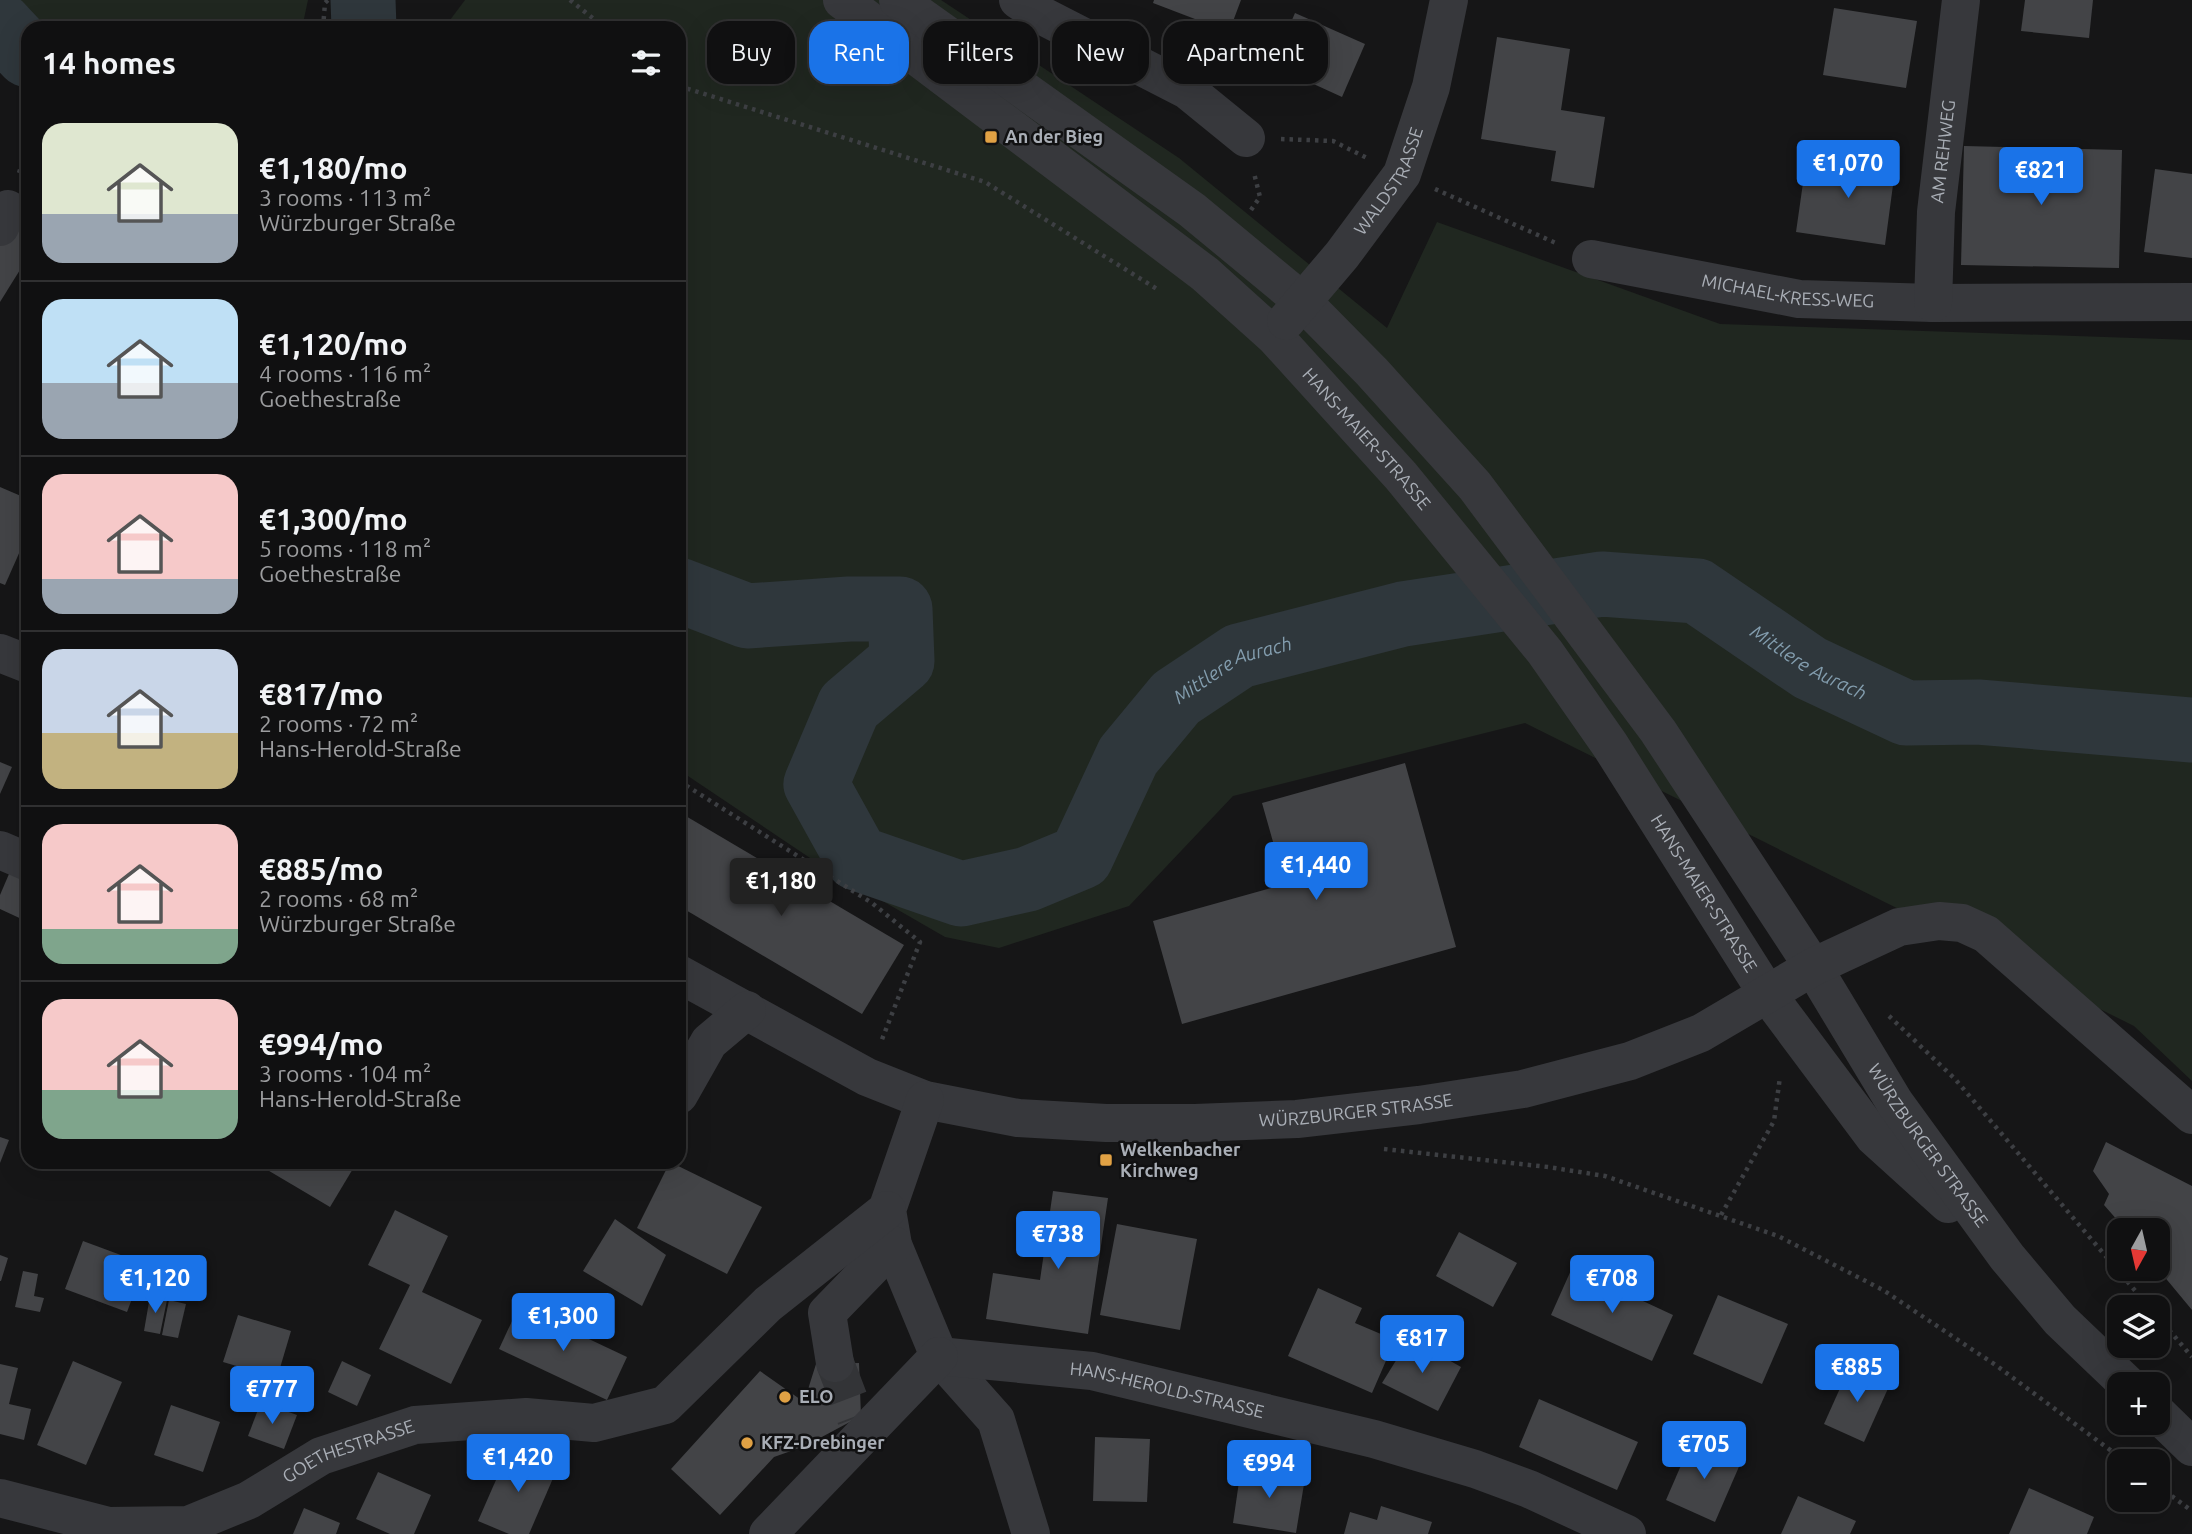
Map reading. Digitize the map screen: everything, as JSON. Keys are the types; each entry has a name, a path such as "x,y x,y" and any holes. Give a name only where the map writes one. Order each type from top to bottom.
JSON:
{"street":[{"name":"HANS-MAIER-STRASSE","path":"842,0 1205,274 1274,336 1401,476 1545,652 1610,744 1768,995"},
{"path":"898,0 1192,210 1303,301 1372,372 1475,486 1658,731 1813,967 1899,927 1939,921 1962,923 1986,934 2192,1115"},
{"path":"1018,0 1039,14 1186,90 1246,138"},
{"name":"WALDSTRASSE","path":"1274,336 1342,255 1402,174 1432,87 1449,0"},
{"name":"AM REHWEG","path":"1933,303 1936,212 1961,0"},
{"name":"MICHAEL-KRESS-WEG","path":"1591,259 1799,299 1933,303 2192,302"},
{"path":"0,653 21,661"},
{"path":"0,850 21,859"},
{"name":"WÜRZBURGER STRASSE","path":"686,978 867,1077 925,1100 1018,1118 1106,1123 1195,1123 1297,1119 1419,1105 1523,1089 1630,1061 1700,1033 1813,967 1895,1103 2007,1256 2060,1320 2114,1372"},
{"name":"WÜRZBURGER STRASSE","path":"1768,995 1874,1137 2007,1256"},
{"path":"686,1083 709,1042 747,1010"},
{"path":"835,1363 827,1313 890,1227 925,1100"},
{"path":"890,1227 939,1356 996,1420 1031,1534"},
{"name":"GOETHESTRASSE","path":"0,1499 107,1530 188,1525 249,1500 321,1456 415,1425 526,1417 594,1423 665,1405 768,1304 890,1227"},
{"path":"768,1534 858,1427 939,1356"},
{"name":"HANS-HEROLD-STRASSE","path":"939,1356 1092,1371 1374,1439 1507,1481 1627,1534"},
{"path":"2170,1426 2192,1447"}],"path":[{"path":"324,21 325,3 328,0"},
{"path":"570,0 596,21"},
{"path":"686,88 985,181 1173,299 1205,274"},
{"path":"1246,138 1333,141 1591,259"},
{"path":"686,784 872,903 920,942 867,1077"},
{"path":"1881,1011 1893,1018 1955,1079 2140,1295"},
{"path":"1721,1215 1774,1121 1781,1071"},
{"path":"1373,1148 1548,1167 1605,1176 1778,1236 1882,1290 1997,1366 2109,1449"},
{"path":"2170,1331 2192,1357"},
{"path":"2170,1495 2192,1511"}],"shaded area":[{"path":"0,0 308,0 304,21 21,21 21,48 0,25"},
{"path":"465,0 941,0 973,21 923,21 923,84 1038,84 1038,64 1052,74 1052,84 1068,84 1179,158 1387,328 1437,222 1720,324 2192,340 2192,1081 2134,1026 1525,723 1233,796 1129,906 999,948 945,937 822,866 686,775 686,21 449,21"}],"building":[{"path":"1154,0 1241,0 1233,21 1200,21 1153,3"},
{"path":"2025,0 2093,0 2089,38 2021,31"},
{"path":"1834,8 1917,21 1906,88 1823,75"},
{"path":"1295,13 1313,21 1291,21"},
{"path":"1328,28 1365,44 1342,97 1314,84 1328,84"},
{"path":"1497,37 1570,49 1561,110 1605,117 1594,188 1551,181 1556,151 1481,139"},
{"path":"1964,146 2122,150 2119,268 1961,265"},
{"path":"1833,149 1887,156 1883,183 1893,185 1885,245 1796,232 1804,176 1828,180"},
{"path":"2155,169 2192,174 2192,258 2144,252"},
{"path":"0,195 21,205 21,268 0,302"},
{"path":"0,487 21,496 21,549 5,585 0,583"},
{"path":"0,762 12,767 0,794"},
{"path":"1405,763 1456,947 1182,1024 1153,921 1285,884 1262,803"},
{"path":"686,816 904,945 862,1014 686,910"},
{"path":"12,867 21,871 21,919 0,909 0,895"},
{"path":"686,1039 691,1042 686,1052"},
{"path":"0,1137 9,1140 0,1163"},
{"path":"2106,1142 2192,1186 2192,1310 2168,1281 2170,1218 2115,1218 2104,1205 2109,1194 2093,1171"},
{"path":"266,1169 353,1169 330,1207"},
{"path":"666,1169 684,1169 762,1207 727,1274 637,1228"},
{"path":"1053,1191 1108,1198 1088,1334 986,1319 993,1273 1040,1280"},
{"path":"395,1210 448,1236 422,1292 482,1320 451,1384 379,1349 410,1285 368,1265"},
{"path":"615,1219 666,1255 642,1306 583,1271"},
{"path":"1117,1224 1197,1239 1180,1330 1100,1315"},
{"path":"1459,1232 1517,1263 1493,1307 1436,1276"},
{"path":"83,1241 145,1264 127,1312 65,1289"},
{"path":"0,1255 8,1258 1,1281 0,1281"},
{"path":"1572,1268 1673,1315 1652,1361 1551,1315"},
{"path":"23,1271 38,1274 34,1296 44,1298 40,1312 15,1307"},
{"path":"1318,1288 1362,1308 1355,1323 1395,1340 1372,1393 1288,1356"},
{"path":"1718,1295 1788,1324 1762,1384 1693,1354"},
{"path":"150,1296 167,1300 160,1334 144,1331"},
{"path":"169,1300 186,1304 178,1338 162,1335"},
{"path":"519,1306 627,1357 607,1400 499,1349"},
{"path":"238,1315 291,1331 277,1378 223,1362"},
{"path":"1410,1338 1461,1367 1438,1411 1382,1383"},
{"path":"73,1361 122,1382 86,1465 37,1445"},
{"path":"342,1361 371,1375 357,1406 328,1392"},
{"name":"KFZ-Drebinger","path":"859,1363 861,1416 805,1446 774,1457 720,1515 671,1469 760,1371 804,1402 816,1364"},
{"path":"0,1364 18,1368 9,1404 31,1409 24,1440 0,1434"},
{"path":"1850,1366 1890,1384 1864,1442 1824,1424"},
{"path":"1539,1399 1638,1442 1617,1490 1519,1447"},
{"path":"261,1402 297,1415 284,1449 248,1436"},
{"path":"171,1405 220,1422 203,1472 154,1455"},
{"path":"1095,1437 1150,1439 1147,1502 1093,1501"},
{"path":"1692,1440 1741,1462 1715,1522 1666,1500"},
{"path":"510,1448 557,1469 529,1534 509,1534 478,1521"},
{"path":"1241,1468 1305,1478 1296,1533 1233,1523"},
{"path":"378,1472 431,1495 414,1534 390,1534 356,1519"},
{"path":"2029,1488 2094,1517 2087,1534 2009,1534"},
{"path":"1798,1496 1856,1521 1850,1534 1781,1534"},
{"path":"1381,1506 1432,1522 1428,1534 1344,1534 1350,1512 1377,1520"},
{"path":"304,1508 340,1523 336,1534 293,1534"}],"waterway":[{"name":"Mittlere Aurach","path":"363,0 364,21"},
{"name":"Mittlere Aurach","path":"0,25 21,48"},
{"name":"Mittlere Aurach","path":"686,593 747,616 849,609 900,609 902,661 849,706 816,784 857,858 961,894 1028,879 1081,857 1128,756 1176,698 1239,656 1403,614 1602,584 1697,591 1810,668 1906,713 1978,712 2192,730"}],"tunnel":[{"path":"835,1363 856,1418"}],"place":[{"name":"An der Bieg","path":"991,137"},
{"name":"Welkenbacher Kirchweg","path":"1106,1160"},
{"name":"ELO","path":"785,1397"},
{"name":"KFZ-Drebinger","path":"747,1443"}]}
